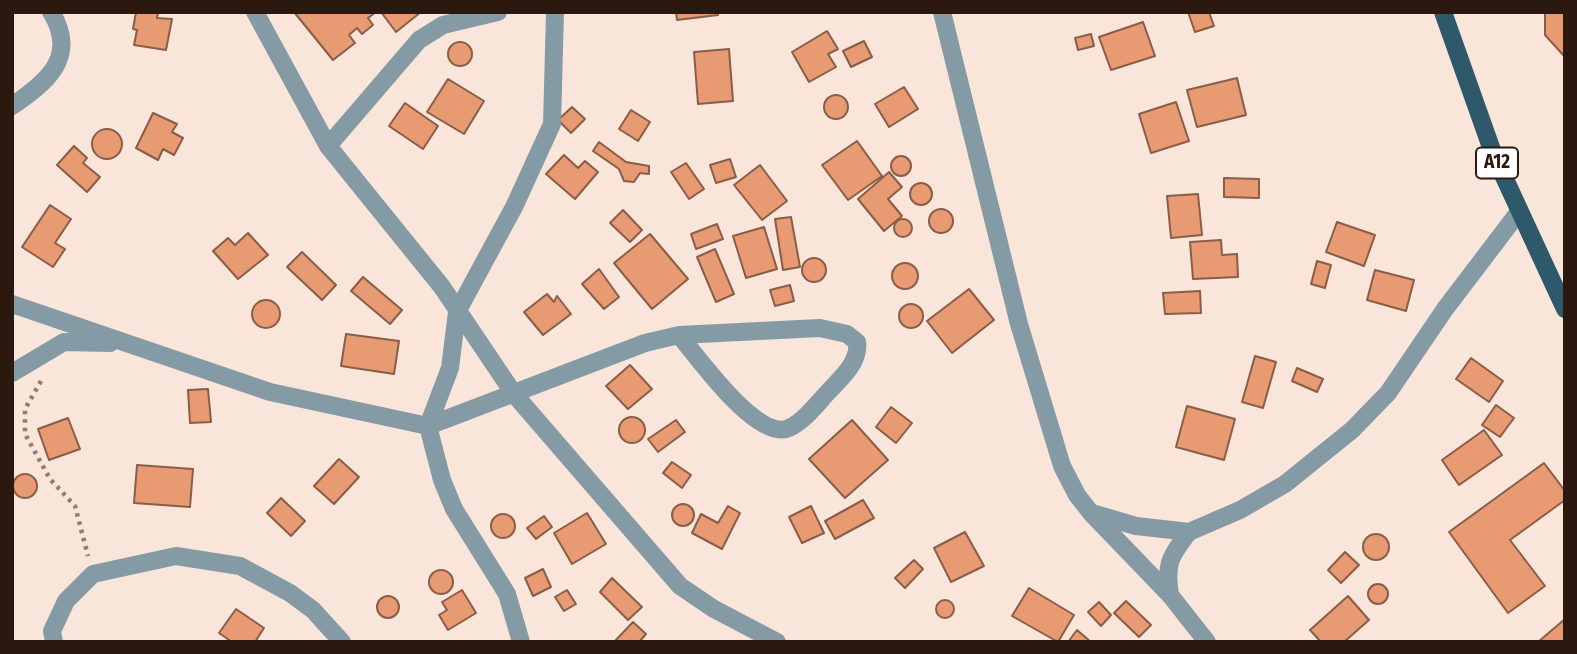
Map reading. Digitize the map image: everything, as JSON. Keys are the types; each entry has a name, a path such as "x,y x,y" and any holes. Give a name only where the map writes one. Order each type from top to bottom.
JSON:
{"main road":[{"name":"A12","path":"1443,12 1483,127 1518,213 1565,309"}],"street":[{"path":"12,106 46,83 58,63 62,42 51,12"},
{"path":"328,146 419,40 443,24 498,12"},
{"path":"521,642 507,594 454,509 442,480 428,426 450,368 457,313 514,207 552,124 555,12"},
{"path":"942,12 1043,410 1062,466 1077,495 1091,513 1170,595 1207,642"},
{"path":"259,15 328,146 442,287 514,394 680,586 714,609 777,642"},
{"path":"1170,595 1166,570 1173,552 1189,532 1240,510 1285,484 1352,430 1388,393 1445,309 1518,213"},
{"path":"12,304 270,393 428,426 645,343 679,335 820,328 846,334 857,342 858,352 845,373 809,413 788,429 771,429 752,419 679,335"},
{"path":"12,373 64,342 120,343"},
{"path":"1091,513 1136,526 1189,532"},
{"path":"54,642 52,631 66,601 93,573 176,556 240,566 290,593 313,610 342,642"}],"path":[{"path":"44,376 24,409 24,435 50,479 75,506 93,573"}],"building":[{"path":"136,12 158,12 157,18 172,19 166,50 134,45"},
{"path":"294,12 376,12 368,18 373,25 362,34 357,28 349,35 355,43 333,60"},
{"path":"381,12 421,12 396,32"},
{"path":"676,12 718,12 718,15 677,20"},
{"path":"1188,12 1209,12 1214,26 1195,32"},
{"path":"1545,12 1565,12 1565,57 1545,35"},
{"path":"1143,22 1155,56 1111,70 1099,37"},
{"path":"827,31 838,49 828,54 836,67 809,82 792,52"},
{"path":"1091,34 1094,46 1078,50 1075,38"},
{"path":"864,41 872,57 851,67 843,51"},
{"path":"460,42 469,45 472,54 469,63 460,66 451,63 448,54 451,45"},
{"path":"729,49 733,101 698,104 694,52"},
{"path":"1237,78 1246,115 1197,127 1187,90"},
{"path":"448,79 484,101 464,134 427,112"},
{"path":"904,87 918,109 889,127 875,104"},
{"path":"836,95 845,98 848,107 845,116 836,119 827,116 824,107 827,98"},
{"path":"1176,102 1189,141 1151,153 1139,114"},
{"path":"405,103 438,126 423,149 389,126"},
{"path":"572,107 585,119 571,133 558,120"},
{"path":"631,110 650,122 638,141 619,129"},
{"path":"153,113 177,124 172,132 183,138 174,155 163,149 158,160 136,148"},
{"path":"107,129 117,134 122,144 117,154 107,159 97,154 92,144 97,134"},
{"path":"857,141 882,176 848,200 822,165"},
{"path":"599,142 626,162 649,166 649,174 640,173 634,182 624,181 619,169 593,151"},
{"path":"74,146 87,158 83,163 100,177 87,192 57,165"},
{"path":"564,155 578,168 585,161 598,172 575,199 546,174"},
{"path":"897,156 905,156 911,166 905,176 897,176 891,170 891,162"},
{"path":"730,159 736,177 716,183 710,165"},
{"path":"686,163 704,189 689,199 671,172"},
{"path":"760,165 787,201 762,220 734,185"},
{"path":"889,172 902,187 888,199 902,216 884,231 858,199"},
{"path":"1224,178 1259,179 1259,198 1224,197"},
{"path":"921,183 929,186 932,194 929,202 921,205 913,202 910,194 913,186"},
{"path":"1198,194 1202,235 1171,238 1167,196"},
{"path":"50,205 71,219 55,243 65,249 53,267 22,247"},
{"path":"941,209 950,212 953,221 950,230 941,233 932,230 929,221 932,212"},
{"path":"623,210 642,230 630,242 610,223"},
{"path":"791,217 800,267 783,270 775,219"},
{"path":"903,219 909,222 912,228 909,234 903,237 897,234 894,228 897,222"},
{"path":"1337,222 1375,235 1364,266 1326,252"},
{"path":"717,224 723,239 696,249 691,234"},
{"path":"764,227 777,269 746,278 733,236"},
{"path":"248,233 268,255 238,279 213,251 228,238 235,245"},
{"path":"650,234 688,279 652,309 614,263"},
{"path":"1221,240 1222,255 1237,254 1238,277 1193,279 1190,242"},
{"path":"715,249 734,294 716,302 697,257"},
{"path":"302,252 336,285 322,300 287,267"},
{"path":"814,258 823,261 826,270 823,279 814,282 805,279 802,270 805,261"},
{"path":"1317,261 1331,265 1325,288 1311,284"},
{"path":"905,263 915,266 918,276 915,286 905,289 895,286 892,276 895,266"},
{"path":"599,269 619,297 604,309 582,284"},
{"path":"1375,270 1414,280 1406,311 1367,300"},
{"path":"363,277 402,310 390,324 351,291"},
{"path":"790,285 794,301 775,306 770,290"},
{"path":"969,289 994,320 952,353 927,321"},
{"path":"1200,291 1201,313 1165,314 1163,293"},
{"path":"547,294 554,302 557,296 571,314 543,335 524,312"},
{"path":"266,300 276,304 280,314 276,324 266,328 256,324 252,314 256,304"},
{"path":"911,304 920,307 923,316 920,325 911,328 902,325 899,316 902,307"},
{"path":"346,334 399,341 394,374 341,366"},
{"path":"1255,356 1276,362 1263,408 1242,402"},
{"path":"1471,358 1503,381 1489,402 1456,379"},
{"path":"630,365 652,389 628,409 606,386"},
{"path":"1297,368 1323,379 1317,392 1292,381"},
{"path":"208,389 211,422 190,423 188,390"},
{"path":"1496,405 1514,418 1500,437 1482,425"},
{"path":"1187,406 1235,419 1224,460 1176,447"},
{"path":"891,407 912,423 896,443 876,427"},
{"path":"632,417 641,421 645,430 641,439 632,443 623,439 619,430 623,421"},
{"path":"68,418 80,449 49,460 38,429"},
{"path":"676,420 685,432 658,452 648,439"},
{"path":"852,420 888,460 845,498 809,459"},
{"path":"1484,430 1502,455 1459,485 1442,460"},
{"path":"339,459 359,477 334,504 314,486"},
{"path":"672,462 691,475 682,488 663,473"},
{"path":"1544,463 1565,491 1565,500 1510,540 1545,586 1508,613 1449,532"},
{"path":"137,465 193,469 190,507 134,503"},
{"path":"25,474 33,478 37,486 33,494 25,498 17,494 13,486 17,478"},
{"path":"281,498 305,521 291,536 267,513"},
{"path":"863,500 874,518 835,539 825,521"},
{"path":"683,504 691,507 694,515 691,523 683,526 675,523 672,515 675,507"},
{"path":"728,506 740,513 722,549 692,533 701,514 718,523"},
{"path":"811,506 824,533 802,543 789,517"},
{"path":"587,513 606,544 572,564 554,533"},
{"path":"503,514 512,517 515,526 512,535 503,538 494,535 491,526 494,517"},
{"path":"544,516 552,527 536,539 527,528"},
{"path":"965,532 984,566 951,582 934,548"},
{"path":"1376,534 1385,538 1389,547 1385,556 1376,560 1367,556 1363,547 1367,538"},
{"path":"1345,552 1359,565 1341,583 1328,570"},
{"path":"914,560 923,569 905,588 895,578"},
{"path":"543,569 551,587 533,596 525,578"},
{"path":"441,570 450,573 453,582 450,591 441,594 432,591 429,582 432,573"},
{"path":"612,578 642,607 628,620 600,592"},
{"path":"1374,584 1382,584 1388,594 1382,604 1374,604 1368,598 1368,590"},
{"path":"1029,588 1074,615 1058,642 1012,616"},
{"path":"462,590 476,613 448,630 439,615 447,610 442,602"},
{"path":"567,590 576,604 564,611 555,597"},
{"path":"388,596 396,599 399,607 396,615 388,618 380,615 377,607 380,599"},
{"path":"1348,596 1369,620 1344,642 1321,642 1310,630"},
{"path":"941,600 949,600 954,609 952,616 941,618 936,613 936,605"},
{"path":"1126,601 1151,625 1139,637 1114,613"},
{"path":"1099,602 1111,615 1101,626 1088,612"},
{"path":"236,609 264,628 255,642 232,642 219,633"},
{"path":"1565,619 1565,642 1538,642"},
{"path":"633,622 646,634 639,642 614,642"},
{"path":"1077,630 1091,642 1068,642"}]}
